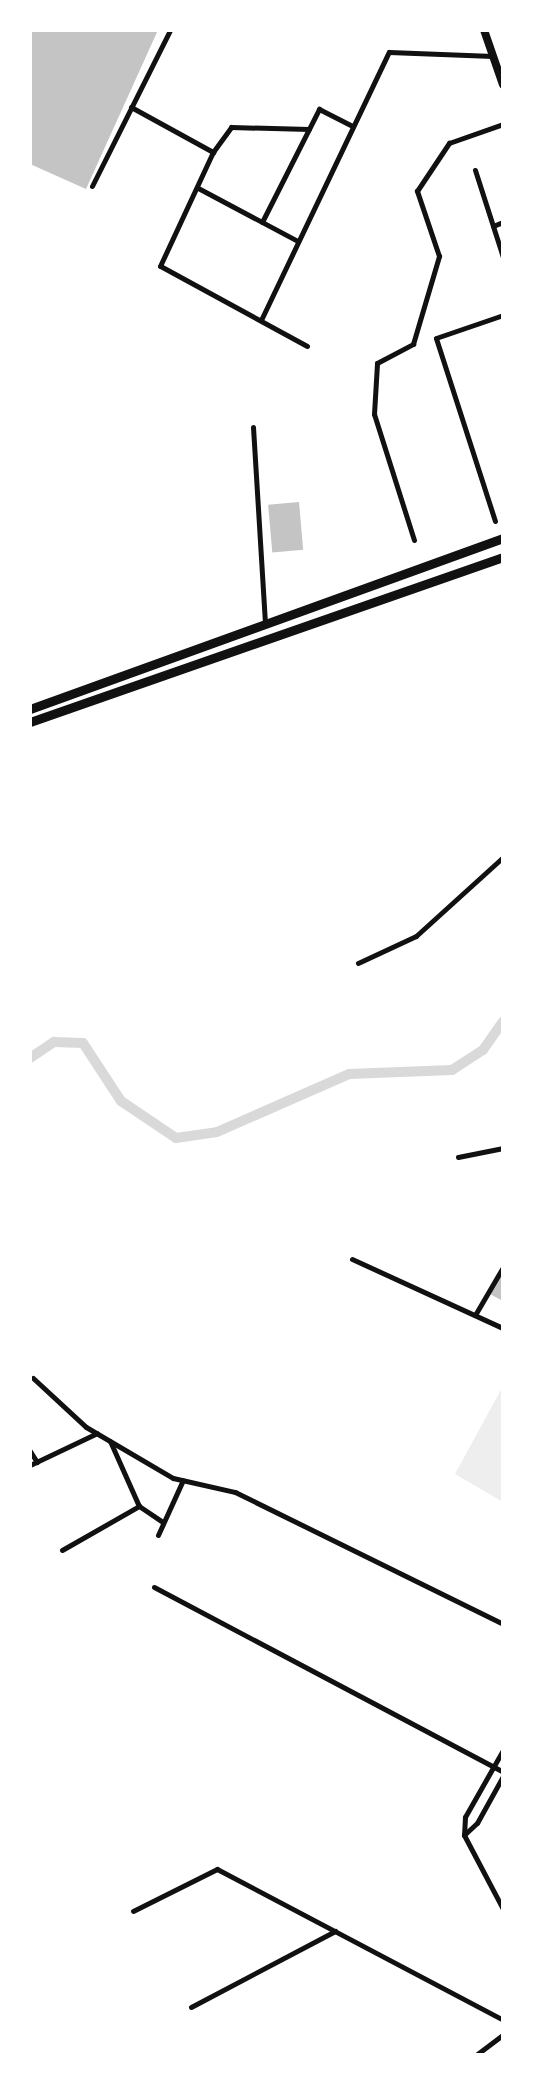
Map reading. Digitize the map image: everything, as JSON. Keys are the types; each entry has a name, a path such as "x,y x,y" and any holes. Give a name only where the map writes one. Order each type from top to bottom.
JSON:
{"main road":[{"path":"484,30 503,85"},
{"path":"30,709 503,538"},
{"path":"30,722 503,556"},
{"path":"296,612 302,627"}],"street":[{"path":"92,186 170,30"},
{"path":"261,320 296,240 389,52 493,56"},
{"path":"131,107 213,152"},
{"path":"262,222 319,109 353,126"},
{"path":"414,540 374,414 377,363 413,344 439,257 417,191 449,143 503,124"},
{"path":"307,346 160,267 213,152 231,128 309,129"},
{"path":"475,170 503,257"},
{"path":"198,188 296,240"},
{"path":"493,226 503,222"},
{"path":"495,521 436,338 503,315"},
{"path":"253,427 265,623"},
{"path":"358,963 416,936 503,857"},
{"path":"458,1157 503,1148"},
{"path":"352,1259 503,1328"},
{"path":"475,1315 503,1267"},
{"path":"33,1378 97,1433 183,1480 235,1492 503,1624"},
{"path":"30,1465 97,1433"},
{"path":"110,1441 139,1506 161,1521"},
{"path":"30,1451 37,1462"},
{"path":"158,1535 161,1521 183,1480"},
{"path":"62,1550 139,1506"},
{"path":"154,1587 503,1774 477,1823 464,1835"},
{"path":"503,1750 465,1817 464,1835 503,1909"},
{"path":"133,1911 217,1869 503,2020"},
{"path":"191,2007 335,1931"},
{"path":"476,2055 503,2035"}],"shaded area":[{"path":"503,1386 503,1502 455,1474"}],"building":[{"path":"30,30 158,30 86,189 30,164"},
{"path":"299,502 303,550 272,553 268,505"},
{"path":"503,1272 503,1301 488,1293"}],"waterway":[{"path":"30,1058 54,1042 83,1043 121,1101 176,1138 217,1132 349,1074 452,1070 483,1050 503,1021"}]}
